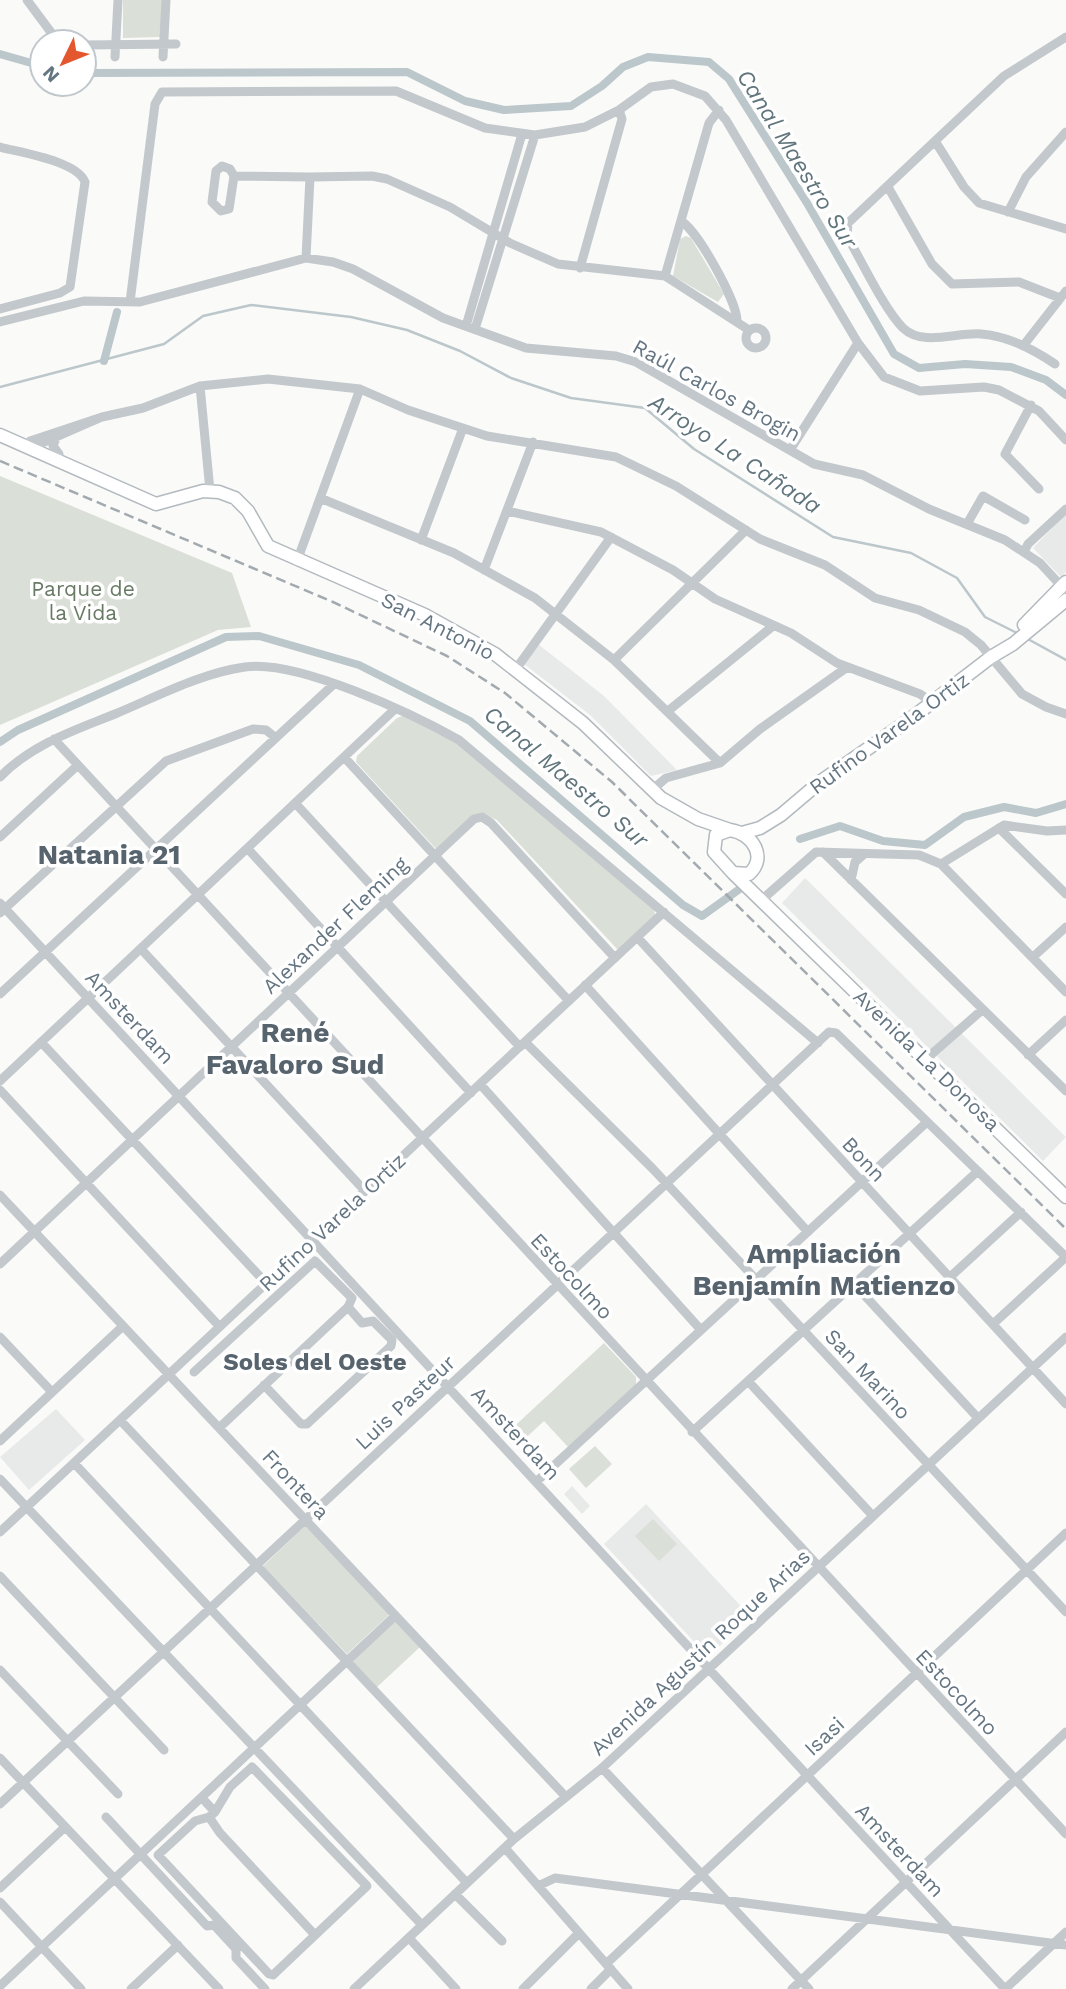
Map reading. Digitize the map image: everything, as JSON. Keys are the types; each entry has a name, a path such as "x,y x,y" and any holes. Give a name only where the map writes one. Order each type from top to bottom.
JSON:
{"main road":[{"path":"0,428 150,502 161,504 209,491"},
{"path":"0,435 59,454 149,494 174,499"},
{"name":"San Antonio","path":"209,491 227,494 243,505 268,546 425,615 470,639 516,669 583,723 653,789 701,828 712,844"},
{"path":"1028,625 1064,586"},
{"path":"1028,625 1066,600"},
{"name":"Rufino Varela Ortiz","path":"736,831 760,828 781,815 820,782 933,703 1028,625"},
{"name":"San Antonio","path":"683,812 736,831"},
{"name":"Rufino Varela Ortiz","path":"757,860 764,839 781,815"},
{"path":"736,831 755,845 757,860 745,876 733,873 718,859 712,844 716,835 736,831"},
{"name":"Avenida La Donosa","path":"757,860 758,882 788,923"},
{"name":"Avenida La Donosa","path":"733,873 788,923 1066,1197"}],"street":[{"path":"27,0 48,28"},
{"path":"115,57 118,0"},
{"path":"163,57 166,0"},
{"path":"1055,364 1023,346 981,334 920,337 911,334 898,322 846,231 848,223 1004,76 1066,37"},
{"path":"98,45 176,44"},
{"path":"130,302 155,104 159,94 166,90 396,91 411,95 454,118 485,128 534,135 576,129 619,110 651,87 664,84 696,90 719,110 858,343 884,377 912,389 991,388 1031,405 1048,418 1066,440"},
{"path":"580,268 622,119 619,110"},
{"path":"665,276 709,123 719,110"},
{"path":"499,237 522,134"},
{"path":"471,328 534,135"},
{"path":"1008,212 1026,177 1064,137"},
{"path":"935,141 971,197 987,208 1066,229"},
{"path":"0,148 70,166 81,174 85,182 73,282 64,292 0,309"},
{"path":"222,166 228,167 234,176 229,209 216,209 212,202 216,171 222,166"},
{"path":"234,176 372,176 387,179 450,207 499,237 549,261 580,268 665,276 749,330"},
{"path":"306,258 310,177"},
{"path":"888,187 932,264 952,284 1019,282 1063,295 1023,346"},
{"path":"681,221 693,231 734,305 737,320"},
{"name":"Raúl Carlos Brogin","path":"0,322 84,301 130,302 306,258 333,262 353,269 443,318 538,351 625,358 662,375 820,467 863,475 929,509 1024,552 1064,586"},
{"path":"790,450 858,343"},
{"path":"33,445 102,417 143,408 200,386 261,379 360,389 408,410 498,438 533,442 629,461 708,505 746,530 825,565 875,598 911,607 965,632 994,655 1022,694 1045,707 1066,714"},
{"path":"200,386 209,491"},
{"path":"297,561 360,389"},
{"path":"1031,405 1005,454 1039,489"},
{"path":"33,445 102,417"},
{"path":"421,540 463,428"},
{"path":"56,437 53,446 59,454"},
{"path":"484,570 533,442"},
{"path":"967,524 981,498 986,496 1025,520"},
{"path":"320,498 421,540 536,598 614,660 720,763"},
{"path":"1024,552 1028,544 1066,509"},
{"path":"507,511 593,529 611,537 673,570 691,585 791,633 846,668 920,694 933,703"},
{"path":"614,660 746,530"},
{"path":"516,669 611,537"},
{"path":"668,712 773,626"},
{"path":"0,777 20,757 54,739 186,685 246,666 303,675 334,684 396,708 459,740 818,1043"},
{"path":"653,789 666,778 720,763 760,729 846,668"},
{"path":"0,994 334,684"},
{"path":"0,1081 396,708"},
{"path":"2,908 172,757 253,729 266,730 276,738"},
{"name":"Estocolmo","path":"54,739 817,1568 1066,1834"},
{"path":"344,757 569,1001"},
{"path":"0,837 78,765"},
{"name":"San Marino","path":"296,803 523,1044 666,1183 1066,1612"},
{"name":"Alexander Fleming","path":"0,1264 474,819 482,817 491,823 615,958"},
{"path":"941,864 999,828 1011,824 1047,831 1066,830"},
{"path":"999,828 1066,894"},
{"path":"248,849 471,1093"},
{"path":"823,852 1066,1091"},
{"path":"766,896 811,855 823,852 927,856 941,864 1066,992"},
{"path":"851,880 855,862 863,855"},
{"name":"Amsterdam","path":"2,908 89,998 1005,1989"},
{"name":"Rufino Varela Ortiz","path":"0,1532 664,912"},
{"path":"1033,957 1066,927"},
{"name":"Bonn","path":"637,937 771,1086 1066,1404"},
{"path":"141,949 365,1191"},
{"path":"585,985 808,1232"},
{"path":"926,1059 982,1010"},
{"path":"1028,1055 1066,1020"},
{"name":"Luis Pasteur","path":"0,1804 829,1032 836,1033 927,1122"},
{"path":"41,1042 266,1283"},
{"path":"480,1084 611,1233 701,1330"},
{"path":"0,1090 219,1326"},
{"path":"536,1482 927,1122 1066,1257 993,1324"},
{"path":"692,1432 978,1171"},
{"name":"Frontera","path":"0,1195 566,1797"},
{"path":"949,1278 1021,1213"},
{"path":"194,1372 311,1262 320,1263 352,1298 348,1307 219,1427"},
{"path":"854,1284 978,1418"},
{"path":"264,1385 304,1425 391,1346 392,1340 376,1323 362,1323 348,1307"},
{"path":"0,1441 123,1326"},
{"path":"0,1337 52,1392"},
{"name":"Avenida Agustín Roque Arias","path":"355,1989 514,1839 602,1768 1066,1337"},
{"path":"748,1381 873,1516"},
{"path":"120,1420 514,1839"},
{"path":"74,1463 467,1883"},
{"path":"0,1479 422,1925"},
{"name":"Isasi","path":"591,1989 608,1967 680,1895 1066,1533"},
{"path":"0,1576 164,1750"},
{"path":"0,1986 396,1616"},
{"path":"0,1670 118,1794"},
{"path":"792,1989 1066,1732"},
{"path":"0,1758 219,1989"},
{"path":"252,1767 366,1884 366,1889 315,1935 270,1975 158,1855 195,1821 212,1815 230,1787 252,1767"},
{"path":"602,1768 808,1989"},
{"path":"202,1798 220,1833 315,1935"},
{"path":"106,1817 207,1926 214,1924 236,1948 236,1958 265,1989"},
{"path":"0,1888 65,1827"},
{"path":"505,1848 628,1989"},
{"path":"538,1886 555,1878 1066,1945"},
{"path":"455,1894 502,1941"},
{"path":"0,1902 81,1989"},
{"path":"1005,1989 1066,1932"},
{"path":"523,1989 579,1934"},
{"path":"409,1938 456,1989"},
{"path":"131,1989 178,1945"}],"shaded area":[{"path":"1066,513 1066,572 1061,577 1033,548"},
{"path":"538,644 604,696 677,770 651,776 590,715 524,664"},
{"path":"805,878 1066,1137 1043,1161 782,903"},
{"path":"56,1409 85,1440 29,1490 0,1457"},
{"path":"572,1486 590,1506 582,1514 564,1494"},
{"path":"646,1504 751,1617 708,1657 604,1544"}],"green space":[{"path":"123,0 163,0 160,37 123,38"},
{"path":"686,236 691,238 724,294 718,302 673,276 680,239"},
{"name":"Parque de la Vida","path":"0,476 232,573 251,627 218,630 0,725"},
{"path":"405,715 457,743 654,909 655,915 618,950 497,820 485,815 437,850 356,762 357,756 397,718"},
{"path":"604,1343 636,1377 636,1387 569,1448 544,1421 517,1446 506,1434"},
{"path":"595,1446 612,1464 586,1488 569,1469"},
{"path":"653,1519 677,1544 659,1561 635,1536"},
{"path":"305,1526 389,1615 347,1654 263,1566"},
{"path":"396,1620 420,1647 376,1688 351,1662"}],"waterway":[{"name":"Canal Maestro Sur","path":"0,54 28,62"},
{"name":"Canal Maestro Sur","path":"98,73 407,72 465,101 504,110 571,106 602,86 623,67 648,57 709,62 729,79 807,203 894,354 919,368 965,364 1011,367 1046,380 1066,395"},
{"name":"Arroyo La Cañada","path":"0,387 164,344 203,316 251,305 351,317 407,330 460,351 511,378 571,398 645,408 694,449 833,537 911,553 957,578 985,617 1017,633"},
{"path":"104,361 117,312"},
{"name":"Canal Maestro Sur","path":"0,742 18,730 226,637 259,636 359,665 470,721 683,905 702,916 741,888"},
{"name":"Arroyo La Cañada","path":"1026,638 1066,660"},
{"name":"Canal Maestro Sur","path":"800,839 840,826 883,841 925,845 964,817 1004,807 1036,813 1066,804"}],"railway":[{"path":"0,461 333,602 447,656 505,693 612,782 1066,1229"}],"district":[{"name":"Natania 21","path":"109,854"},
{"name":"René Favaloro Sud","path":"295,1048"},
{"name":"Ampliación Benjamín Matienzo","path":"824,1269"},
{"name":"Soles del Oeste","path":"315,1362"}]}
